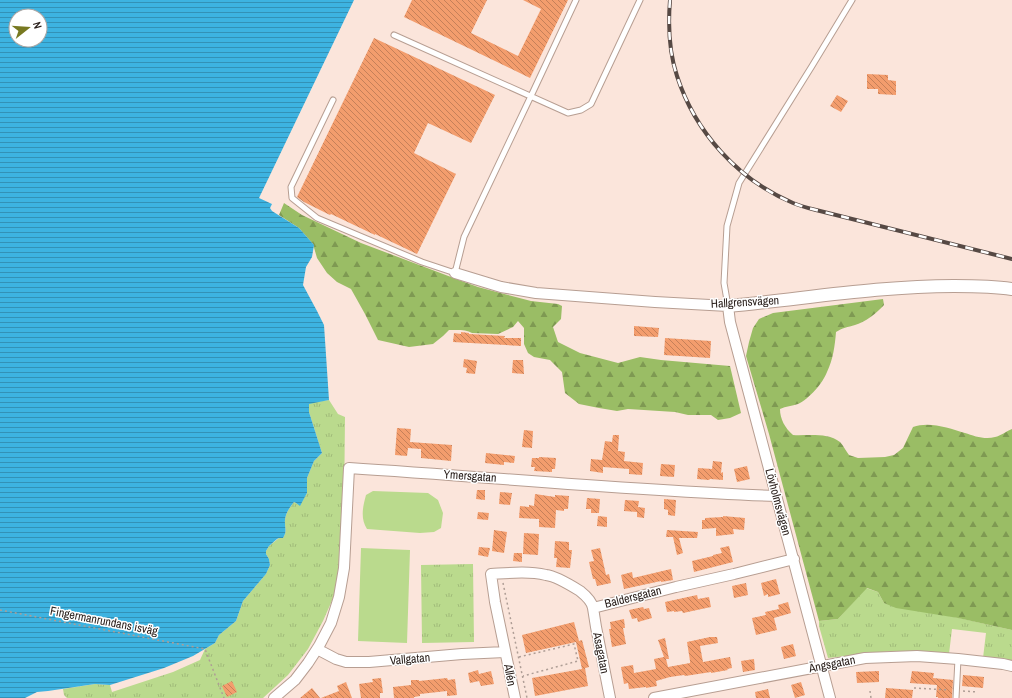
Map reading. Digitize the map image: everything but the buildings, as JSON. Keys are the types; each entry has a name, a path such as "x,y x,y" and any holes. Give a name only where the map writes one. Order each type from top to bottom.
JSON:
{"street":[{"name":"Hallgrensvägen","path":"456,273 501,287 536,293 728,306 871,290 924,286 982,286 1012,289"},
{"name":"Lövholmsvägen","path":"728,306 730,322 830,698"},
{"name":"Ymersgatan","path":"317,649 331,622 339,597 344,568 349,468 599,486 776,496"},
{"name":"Baldersgatan","path":"502,573 519,572 548,575 574,587 585,595 593,608 794,559"},
{"path":"502,573 491,574 505,652"},
{"name":"Asagatan","path":"593,608 610,698"},
{"name":"Vallgatan","path":"317,649 346,662 383,661 505,652"},
{"path":"274,698 295,680 317,649"},
{"name":"Allén","path":"505,652 515,698"},
{"name":"Ängsgatan","path":"654,698 865,658 917,656 958,659 1012,666"}],"lane":[{"path":"333,100 291,187 292,198 317,218 422,262 456,273 464,237 576,0"},
{"path":"394,35 568,114 582,110 590,104 640,0"},
{"path":"728,306 724,283 727,226 739,183 852,0"},
{"path":"956,698 958,659"}],"path":[{"path":"502,573 527,698"},
{"name":"Fingermanrundans isväg","path":"0,610 205,649 224,698"},
{"path":"519,658 574,644 578,661 523,676"},
{"path":"914,688 977,692"},
{"path":"870,691 871,698"}],"green space":[{"path":"284,203 302,215 361,243 459,280 478,287 531,301 558,304 562,306 561,319 553,327 558,342 580,353 618,363 640,357 730,366 741,413 730,418 718,420 711,415 688,415 675,412 628,409 617,411 579,404 565,393 562,372 550,360 534,357 528,353 524,344 524,328 518,321 513,327 498,334 472,333 464,330 449,330 433,344 409,347 378,340 351,289 337,282 327,273 317,258 313,244 299,228 279,215"},
{"path":"883,299 884,305 871,317 859,324 836,332 832,357 822,381 811,395 802,402 780,409 782,420 793,435 817,435 835,439 840,442 849,455 858,458 885,457 894,455 903,448 913,427 919,425 939,426 983,438 991,438 1012,429 1012,630 958,618 896,608 884,603 878,592 867,588 838,619 819,621 769,434 746,356 753,328 759,319 773,313"},
{"path":"329,400 338,414 345,417 344,512 341,559 334,596 323,621 308,649 288,675 263,698 67,698 64,695 63,689 95,684 110,685 112,692 173,672 200,660 205,649 215,643 219,635 236,621 243,601 266,574 270,565 266,551 269,546 279,538 283,538 285,532 285,517 294,502 300,505 307,493 307,478 314,461 322,453 309,412 309,403"},
{"path":"373,491 428,493 438,500 443,513 441,528 434,532 420,533 367,529 363,521 363,508 366,495"},
{"path":"361,548 410,550 407,643 358,641"},
{"path":"473,564 474,642 422,643 421,565"},
{"path":"866,588 878,592 884,603 1012,630 1012,661 983,658 986,633 952,629 949,654 892,651 828,658 819,621 838,619"}],"water":[{"path":"0,0 354,0 259,198 272,204 270,208 272,211 299,228 314,245 312,257 306,267 303,285 324,325 329,400 309,404 309,412 322,453 314,461 307,478 307,493 300,506 294,502 288,511 285,517 285,532 283,538 277,539 266,551 270,565 266,574 243,601 236,621 219,635 215,643 193,656 164,668 110,685 95,684 37,692 25,698 0,698"}],"railway":[{"path":"670,0 669,29 671,48 674,67 685,97 707,135 721,152 754,181 773,193 804,207 1012,259"}]}
